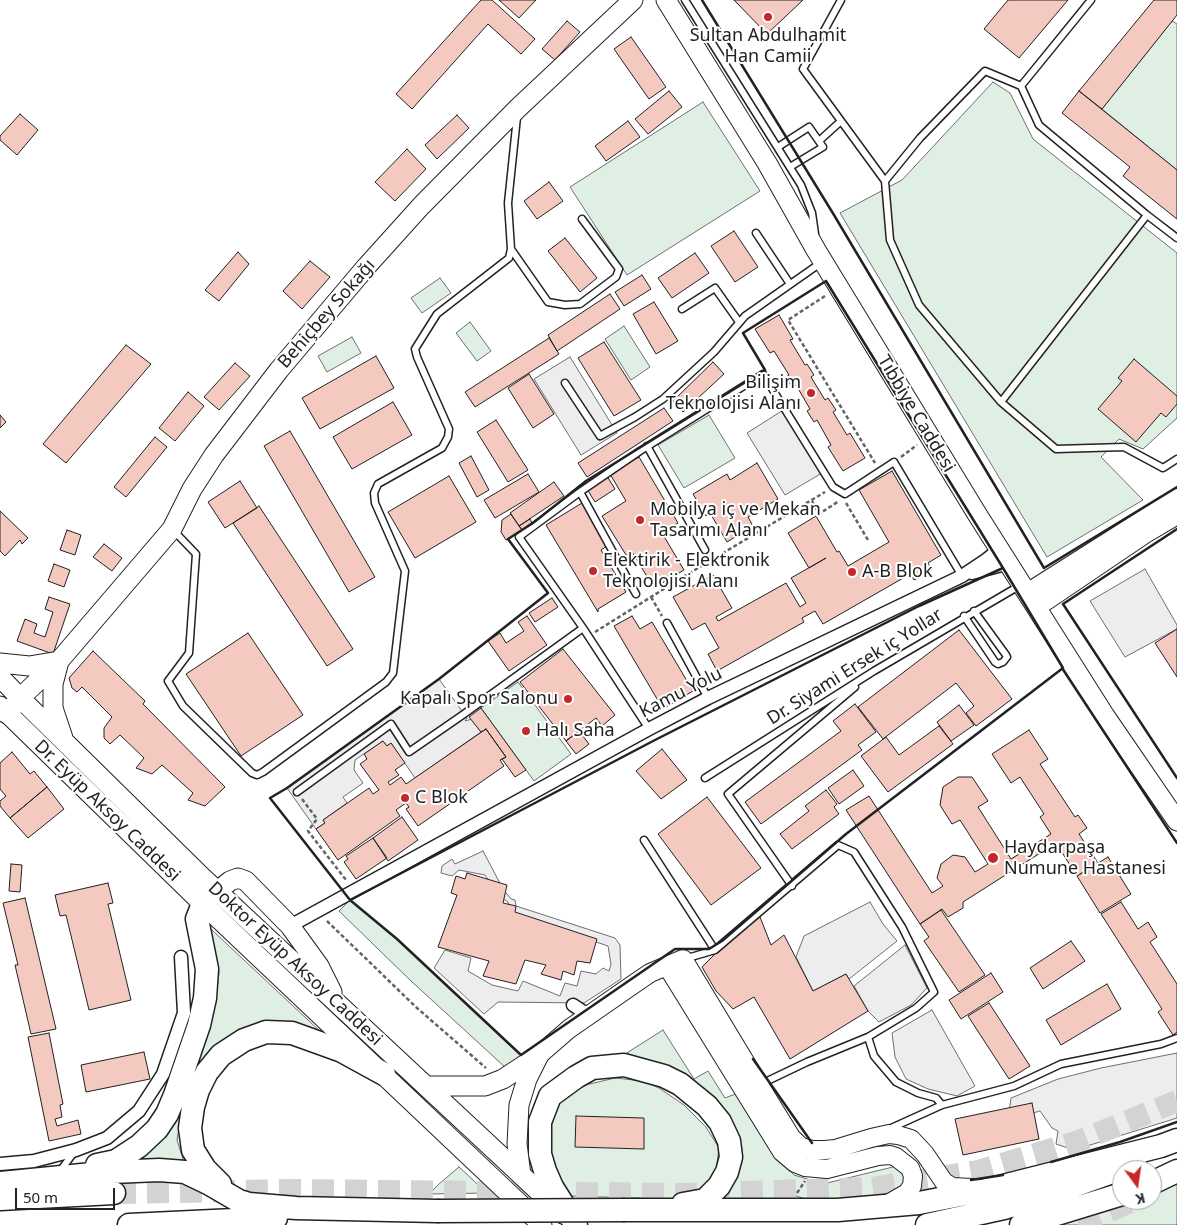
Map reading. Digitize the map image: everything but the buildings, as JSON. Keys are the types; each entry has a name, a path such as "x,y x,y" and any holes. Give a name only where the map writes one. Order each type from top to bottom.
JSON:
{"highway":[{"path":"28,1181 116,1161 139,1146 157,1129 167,1114 199,1025 205,998 207,969 196,919 210,897"},
{"path":"261,1205 238,1195 220,1183 204,1169 193,1150 190,1128 198,1090 207,1072 221,1055 244,1040 266,1032 292,1033 342,1051 384,1074"},
{"path":"576,1225 552,1187 545,1171 540,1154 540,1122 550,1096 592,1068 632,1066 664,1076 680,1084 707,1106 720,1122 729,1141 731,1157 727,1172 719,1186 706,1200 625,1210"},
{"path":"0,1183 112,1172 159,1170 185,1172 239,1201 296,1208 437,1211 838,1210 919,1203 991,1189 1161,1146 1177,1140"},
{"path":"928,1225 1004,1208 1054,1193 1114,1173 1177,1146"},
{"path":"1162,1178 1177,1171"},
{"path":"0,1199 114,1193"},
{"path":"1021,1225 1112,1197"},
{"path":"129,1225 437,1211"}],"main road":[{"name":"Behiçbey Sokağı","path":"4,710 59,662 172,529 192,489 214,455 278,370 421,206 518,108 633,0"},
{"name":"Tıbbiye Caddesi","path":"666,0 767,163 838,287 1004,556 1105,716 1177,822"},
{"path":"1029,595 1177,498"},
{"path":"1029,595 1177,515"},
{"path":"0,663 29,666 59,662 54,684 53,708 64,742"},
{"path":"0,676 20,698"},
{"name":"Doktor Eyüp Aksoy Caddesi","path":"20,698 210,897 338,1004 576,1225"},
{"name":"Dr. Eyüp Aksoy Caddesi","path":"4,710 210,897 384,1074 542,1225"},
{"path":"210,897 230,881 238,878 246,881 290,926 319,966 338,1004"},
{"path":"426,1086 485,1086 503,1079 538,1055 588,1015 650,973 675,962 752,1089 782,1152 795,1163 827,1169 849,1165 868,1158 890,1155 903,1161 910,1168 913,1176 912,1186 907,1193 884,1207"},
{"path":"521,1175 517,1144 519,1106 527,1079 538,1055"},
{"path":"752,1089 801,1147 812,1150 836,1149 888,1134 910,1139 925,1154 944,1182 952,1187 991,1189"}],"street":[{"name":"Kamu Yolu","path":"290,926 528,794 708,698 1004,556"},
{"path":"0,1164 34,1161 76,1150 107,1138 139,1111 163,1074 184,1013 181,957"},
{"path":"573,1005 588,1015"}],"lane":[{"path":"565,383 600,436 635,417 662,398 714,352 739,322 790,284 820,256 812,213 801,185 685,0"},
{"path":"841,0 803,69 885,181 890,240 919,305 1001,402 1056,450 1124,447 1163,468 1177,459"},
{"path":"1021,86 1091,0"},
{"path":"885,181 920,138 984,71 1021,86 1039,125 1177,238"},
{"path":"172,529 196,554 189,653 168,681 183,706 252,773 257,775 386,682 393,673 405,572 375,504 374,493 378,484 442,448 448,437 448,429 416,357 415,348 437,314 509,258 512,249 508,203 518,108"},
{"path":"819,141 841,121"},
{"path":"778,147 809,128 823,147 790,167"},
{"path":"1001,402 1147,215"},
{"path":"512,249 548,302 565,305 580,304 616,277 619,269 582,219"},
{"path":"756,233 790,284"},
{"path":"682,309 715,288 739,322"},
{"path":"649,729 589,636 519,537 647,446 763,374 833,488 845,494 894,462 962,576"},
{"path":"647,446 705,550"},
{"path":"580,492 636,594"},
{"name":"Dr. Siyami Ersek iç Yollar","path":"705,778 964,616 974,611 1029,595"},
{"path":"964,616 996,662 998,664 1004,662 1007,658 1006,655 974,611"},
{"path":"667,623 708,698"},
{"path":"297,792 390,724 409,752 583,628"},
{"path":"792,886 728,794 874,671"},
{"path":"644,840 715,950"},
{"path":"675,962 715,950 838,845 854,852 902,927 934,992 916,1008 868,1037 807,1062 752,1089"},
{"path":"868,1037 874,1056 896,1082 918,1093 936,1098 942,1104"},
{"path":"871,1138 942,1104 1014,1086 1061,1064 1153,1046 1177,1038"},
{"path":"58,1174 76,1150"}],"path":[{"path":"838,287 788,320 880,471"},
{"path":"589,636 736,545 833,488"},
{"path":"812,501 819,514"},
{"path":"848,507 868,540"},
{"path":"651,598 658,610"},
{"path":"297,792 317,819 308,831 355,891"},
{"path":"317,912 418,1008 488,1069"}],"green space":[{"path":"1172,21 1177,24 1177,170 1102,109"},
{"path":"993,82 1010,93 1033,139 1177,253 1177,418 1143,449 1119,439 1101,457 1143,500 1047,557 840,213 902,180"},
{"path":"703,102 760,191 627,275 570,187"},
{"path":"440,278 451,293 422,313 411,298"},
{"path":"470,322 491,351 477,361 456,333"},
{"path":"624,326 650,367 631,380 605,339"},
{"path":"352,337 361,353 327,372 318,356"},
{"path":"709,415 735,458 684,488 658,445"},
{"name":"Halı Saha","path":"518,682 571,754 534,781 481,708"},
{"path":"350,900 397,939 521,1055 506,1068 411,981 339,911"},
{"path":"212,930 324,1035 272,1028 184,1097 177,1140 184,1162 132,1162 209,1026 216,999 219,972 210,935"},
{"path":"663,1030 694,1079 708,1071 725,1098 738,1093 784,1165 794,1175 827,1183 897,1166 907,1173 903,1194 815,1202 790,1194 747,1206 711,1209 735,1137 622,1056"},
{"path":"615,1078 643,1081 659,1088 684,1105 706,1127 719,1148 716,1171 706,1188 683,1198 669,1199 570,1196 554,1176 548,1136 557,1105 581,1086"},
{"path":"459,1167 487,1193 429,1194 439,1184"},
{"path":"1177,1179 1177,1225 1057,1225 1112,1206 1112,1210 1162,1210 1162,1186"}],"shaded area":[{"path":"570,357 617,433 581,455 534,379"},
{"path":"788,407 827,470 785,495 747,433"},
{"path":"1145,569 1177,625 1177,629 1125,657 1090,601"},
{"path":"439,679 467,718 465,721 472,719 481,732 415,778 391,743 387,746 383,741 355,760 354,770 363,783 343,797 347,803 323,820 325,823 316,829 287,788"},
{"path":"483,851 503,889 511,899 515,900 516,906 615,938 620,945 621,979 584,1003 498,1002 484,1014 434,968 445,950 471,958 468,971 492,985 518,991 523,981 560,996 565,983 577,986 581,971 596,974 603,968 609,971 611,964 608,946 510,913 508,902 498,895 485,875 459,870 452,876 441,873 442,866 452,859 455,864"},
{"path":"870,902 883,924 897,941 849,979 846,974 813,991 796,957 804,936"},
{"path":"905,945 927,988 911,1005 879,1022 868,1011 854,986"},
{"path":"932,1010 975,1086 957,1096 928,1089 906,1079 895,1057 892,1033"},
{"path":"1177,1053 1177,1118 1074,1150 1056,1144 1058,1131 1052,1128 1040,1111 1008,1120 1011,1098 1058,1079 1101,1068"}],"tunnel":[{"path":"114,1193 291,1190 678,1194 872,1188 978,1171 1079,1141 1177,1101"},
{"path":"1079,1225 1113,1210"}],"wall":[{"path":"702,0 834,215 1044,568 1177,487"},
{"path":"826,281 1003,568 919,606 655,740 350,900 270,798 287,788 439,679 548,593 508,539 533,523 586,481 765,370 743,333 826,281"},
{"path":"1177,529 1063,604 1177,778"},
{"path":"1003,568 1063,668 846,834 722,941 709,949 675,949 521,1055 397,939 350,900 655,740 919,606 1003,568"},
{"path":"1062,668 1177,843"},
{"path":"753,1059 812,1143"},
{"path":"1051,1162 1120,1142 1177,1122"},
{"path":"971,1180 1003,1175"}],"place":[{"name":"Sultan Abdulhamit Han Camii","path":"768,17"},
{"name":"Bilişim Teknolojisi Alanı","path":"811,393"},
{"name":"Mobilya iç ve Mekan Tasarımı Alanı","path":"640,520"},
{"name":"Elektirik - Elektronik Teknolojisi Alanı","path":"593,571"},
{"name":"A-B Blok","path":"852,572"},
{"name":"Kapalı Spor Salonu","path":"568,699"},
{"name":"Halı Saha","path":"526,731"},
{"name":"C Blok","path":"405,798"},
{"name":"Haydarpaşa Numune Hastanesi","path":"993,858"}]}
